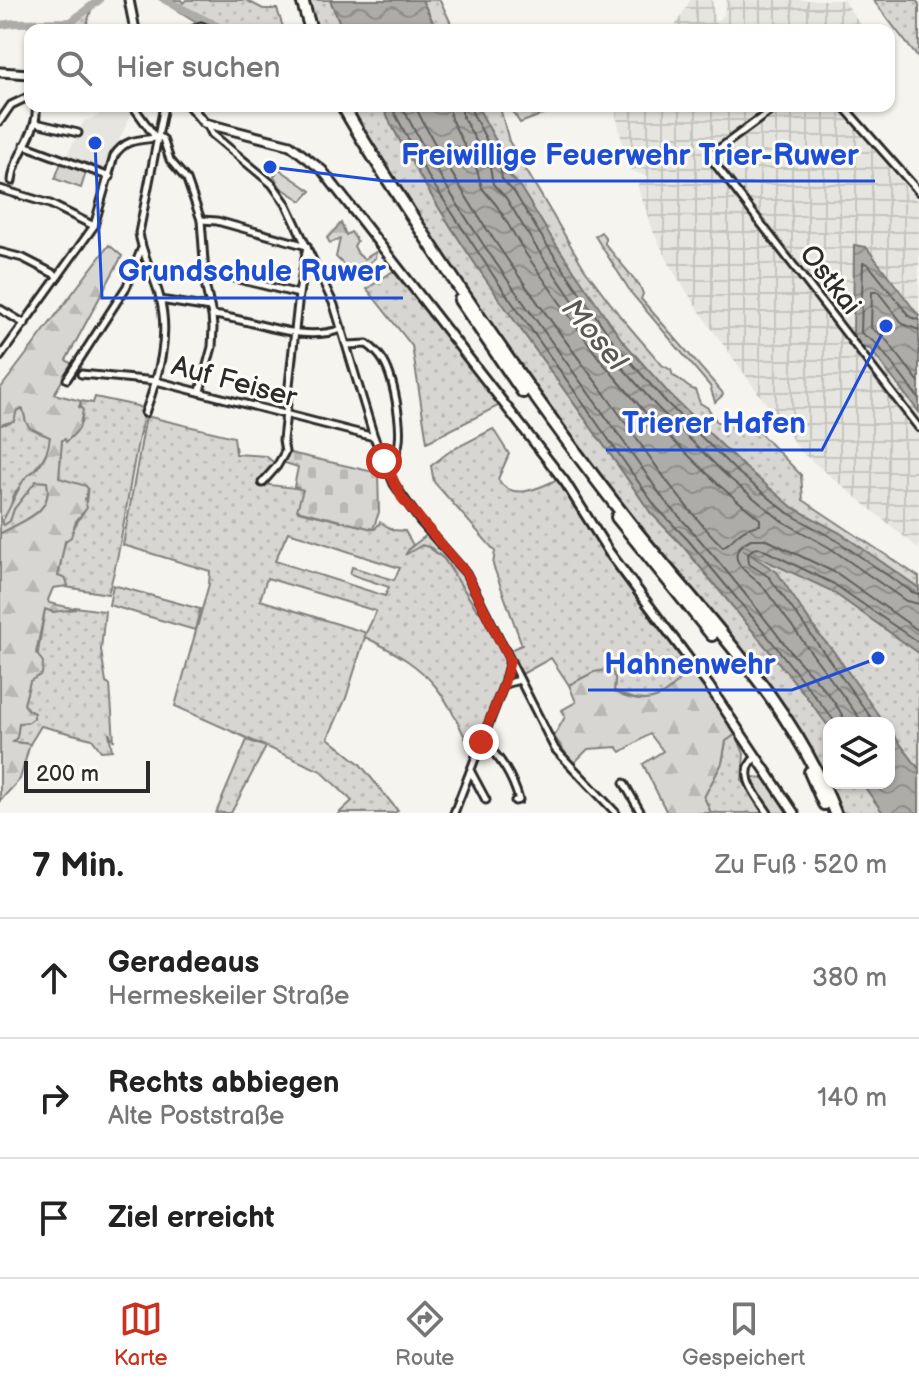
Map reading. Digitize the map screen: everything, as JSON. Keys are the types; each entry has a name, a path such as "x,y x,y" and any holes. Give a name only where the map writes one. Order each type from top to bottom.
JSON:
{"highway":[{"path":"295,0 308,24"},
{"path":"302,0 303,24"},
{"path":"340,112 399,208 530,403 641,548 774,713 807,766 828,813"},
{"path":"347,112 437,253 557,428 772,698 809,755 835,813"}],"main road":[{"path":"129,1 134,24"},
{"path":"0,72 24,74"},
{"path":"194,112 207,124 277,141 302,152 322,170 565,482 609,552 709,686 794,813"}],"street":[{"path":"0,121 11,105 24,99"},
{"path":"12,181 24,145 36,123 36,112"},
{"path":"138,112 163,139 170,160 187,180 201,220 212,347 200,391"},
{"path":"145,413 156,381 165,333 160,300 141,249 139,233 163,112"},
{"name":"Ostkai","path":"769,112 709,156 919,428"},
{"path":"848,112 919,192"},
{"path":"36,123 78,133"},
{"path":"207,124 212,134 272,184 287,205 342,329 374,437 402,498 466,573 555,749 616,813"},
{"path":"0,357 94,226 114,156 132,140 158,137"},
{"path":"24,145 110,177"},
{"path":"0,189 50,204 94,226"},
{"path":"201,220 217,221 307,246"},
{"path":"262,483 285,452 283,440 307,246"},
{"path":"67,379 127,286 141,249"},
{"path":"0,252 23,258 58,276"},
{"path":"206,271 299,294"},
{"path":"160,300 259,327 322,334 342,329"},
{"path":"0,309 25,324"},
{"path":"348,345 367,344 381,357 390,374 400,445 395,454 383,458"},
{"name":"Auf Feiser","path":"81,374 156,381 374,437"},
{"path":"454,813 510,661"},
{"path":"504,684 520,680"},
{"path":"481,742 497,756 513,781 519,800 515,801"},
{"path":"756,757 749,764 747,777 768,813"},
{"path":"471,772 486,800"},
{"path":"624,783 641,813"}],"shaded area":[{"path":"690,0 712,0 715,22 724,15 726,0 844,0 860,24 676,24"},
{"path":"101,112 133,112 104,171 66,157 84,121"},
{"path":"616,112 840,112 919,202 919,316 866,247 854,245 853,336 862,347 870,349 919,412 919,549 801,452 709,325 673,271 652,229 637,185 648,177 631,170 627,164"}],"green space":[{"path":"161,0 181,0 183,3 186,0 246,0 263,9 277,9 282,24 202,24"},
{"path":"307,0 330,0 340,24 313,24"},
{"path":"422,0 440,0 451,24 434,24"},
{"path":"873,0 916,0 919,4 919,59 895,24 892,24"},
{"path":"92,7 87,24 53,24 71,22"},
{"path":"351,112 385,112 410,160 475,263 650,512 682,545 823,719 823,773 813,756 542,402 385,169"},
{"path":"480,112 501,112 509,141 584,268 662,365 695,390 700,403 708,408 717,422 749,422 801,475 803,500 919,577 919,588 840,533 792,507 741,464 670,395 621,339 508,173 509,165"},
{"path":"513,112 549,112 520,123"},
{"path":"61,163 86,172 81,188 55,179"},
{"path":"279,169 311,191 302,201 280,187 274,176"},
{"path":"341,223 346,235 351,232 357,241 354,246 364,259 376,252 375,258 368,264 369,271 360,271 357,278 336,257 340,239 330,243 327,238"},
{"path":"601,232 605,244 640,286 641,299 722,392 723,395 715,402 710,386 632,294 595,236"},
{"path":"109,245 122,256 66,360 72,364 54,394 81,401 79,407 83,410 79,429 66,442 62,440 59,478 86,486 87,508 76,521 71,537 65,541 58,576 66,579 68,586 53,588 48,600 49,603 76,609 53,612 45,609 36,653 43,662 42,674 30,681 24,704 34,713 34,718 19,723 13,742 30,744 20,779 0,801 0,534 34,516 45,502 47,482 36,481 14,509 10,521 4,525 2,522 24,479 43,460 50,437 30,428 23,409 17,410 14,421 0,425 0,389"},
{"path":"393,271 500,405 427,442 412,346 367,289"},
{"path":"95,397 137,406 145,411 108,594 66,587 68,585 58,576 65,543 82,514 87,493 86,486 59,479 62,439 67,441 80,425 81,401 93,403"},
{"path":"23,408 26,422 50,437 49,446 14,495 10,521 14,509 36,481 47,482 48,493 34,515 0,534 0,425 10,423 17,410"},
{"path":"146,416 234,437 236,454 266,456 273,462 273,469 262,484 303,489 298,511 373,529 380,522 393,530 405,531 413,545 410,548 426,545 444,559 474,605 484,614 504,655 505,673 474,757 454,714 434,684 407,661 365,637 346,698 328,738 360,764 398,811 339,813 352,801 321,771 175,706 210,571 123,545","holes":["288,532 316,541 400,568 394,580 352,567 350,574 389,587 385,596 275,561","267,578 376,611 376,612 365,635 364,632 260,600"]},
{"path":"493,429 509,454 498,479 510,490 526,491 558,479 606,556 691,666 666,692 649,700 627,697 614,691 615,678 594,672 569,685 551,658 522,674 510,650 522,645 493,565 495,551 434,482 431,466 450,451"},
{"path":"286,452 378,473 379,512 373,529 297,510 303,490 294,487 298,467 282,462"},
{"path":"428,534 462,572 484,614 477,610 444,559 431,548 422,545 405,555"},
{"path":"742,550 830,590 919,653 919,769 895,737 895,717 879,717 777,576"},
{"path":"113,585 200,609 195,630 109,605"},
{"path":"75,607 105,611 101,650 106,683 110,685 114,741 109,733 112,750 101,751 92,739 41,726 30,744 13,742 19,723 34,713 24,704 34,677 45,609 53,612"},
{"path":"691,666 736,734 726,741 722,763 704,797 711,813 667,813 643,764 663,751 650,734 621,752 617,747 588,749 573,764 554,736 565,717 562,710 576,702 569,685 594,672 611,669 615,678 614,692 627,698 649,700 666,692"},
{"path":"736,734 744,754 742,780 765,813 711,813 704,797 722,763 726,741"},
{"path":"247,740 266,747 231,813 216,813"},
{"path":"752,777 764,778 790,813 771,813 752,786"},
{"path":"830,789 866,789 883,813 841,813"}],"water":[{"path":"330,0 422,0 434,24 340,24"},
{"name":"Mosel","path":"385,112 480,112 509,165 508,174 520,187 621,339 670,395 741,464 792,507 840,533 919,588 919,653 830,590 743,550 777,572 817,633 880,717 823,719 682,545 650,512 509,313 442,212"},
{"path":"854,245 866,247 919,316 919,412 870,349 862,347 853,336"},
{"path":"895,737 919,769 919,813 883,813 866,789 895,789"}],"waterway":[{"path":"0,25 71,22 99,0"},
{"path":"165,0 213,24"}],"place":[{"name":"Grundschule Ruwer","path":"95,143"},
{"name":"Freiwillige Feuerwehr Trier-Ruwer","path":"270,167"},
{"name":"Trierer Hafen","path":"886,326"},
{"name":"Hahnenwehr","path":"878,658"}],"route":[{"path":"384,461 402,498 466,573 510,661 481,742"}]}
